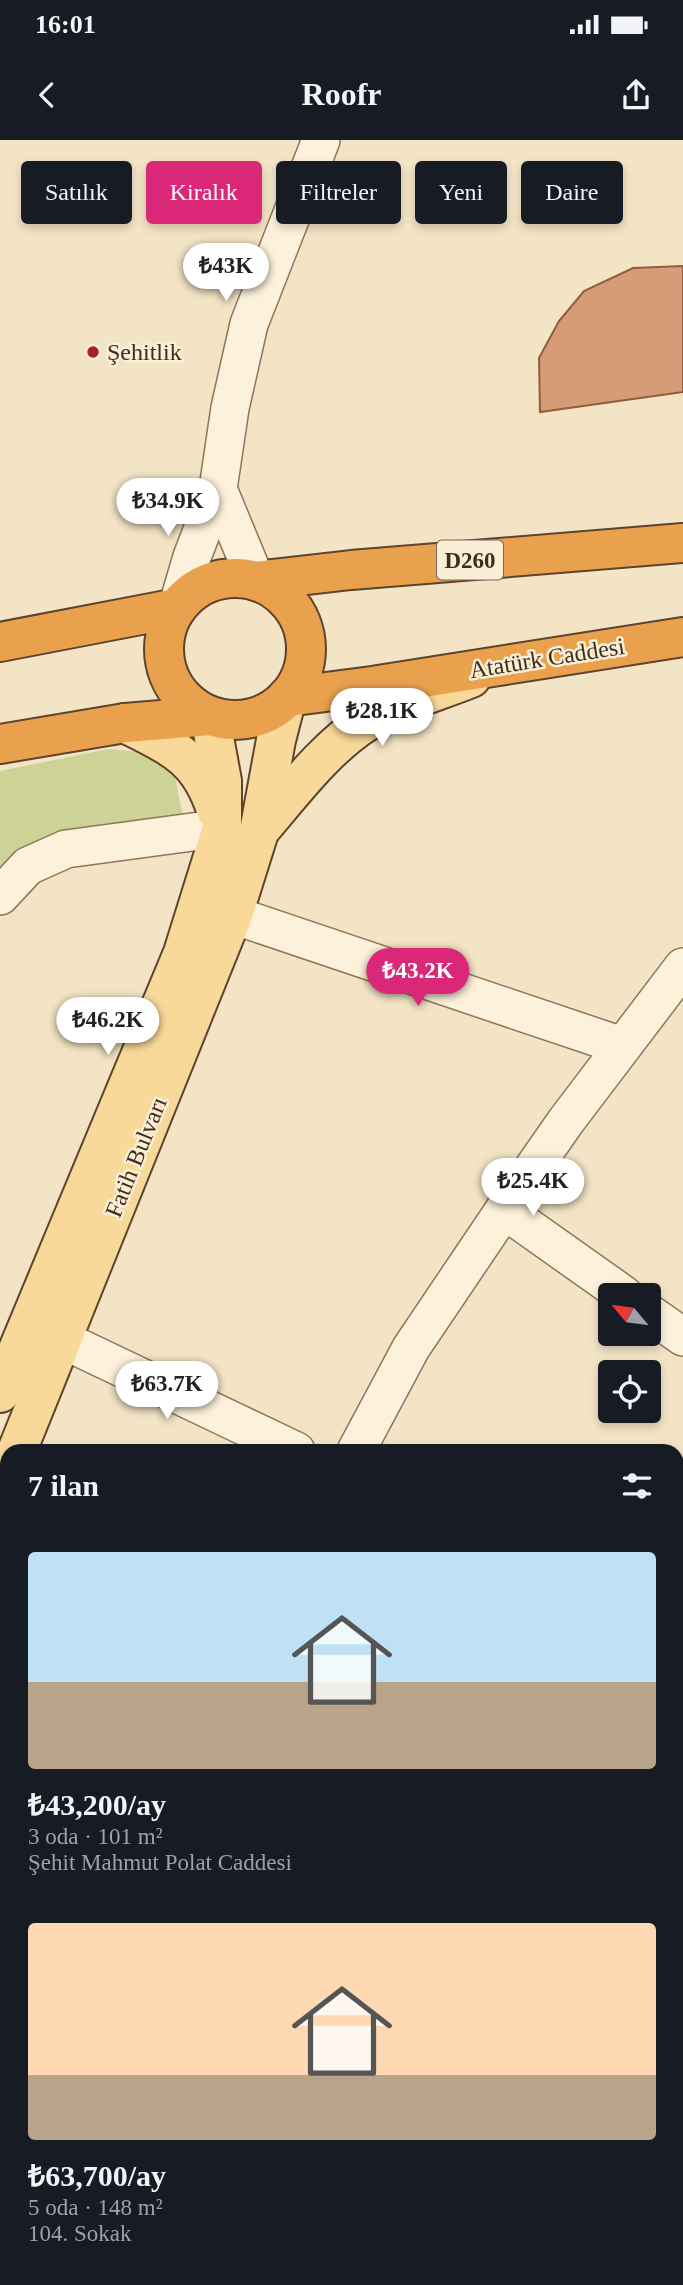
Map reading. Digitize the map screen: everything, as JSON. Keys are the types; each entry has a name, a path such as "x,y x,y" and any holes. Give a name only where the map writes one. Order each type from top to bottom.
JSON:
{"highway":[{"name":"D260","path":"256,581 351,570 683,543"},
{"path":"0,744 125,723 210,716 230,720 251,718 271,710 287,697 300,677 306,654 303,631 294,609 277,592 256,581 234,577 213,581 193,591 177,608 167,626 163,648 166,669 176,689 191,705 210,716"},
{"path":"0,642 177,608"},
{"name":"Atatürk Caddesi","path":"287,697 679,640"}],"main road":[{"path":"125,723 185,756 211,795 241,830 366,722 504,665"},
{"name":"Fatih Bulvarı","path":"0,1393 183,953 241,830 276,740 287,697"},
{"name":"Fatih Bulvarı","path":"20,1444 233,915 241,830 222,781 210,716"}],"street":[{"path":"177,608 192,557 218,489 230,408 249,324 321,140"},
{"path":"218,489 256,581"},
{"path":"0,896 28,866 66,849 241,830"},
{"path":"233,915 622,1046"},
{"path":"360,1444 411,1348 504,1210 622,1046 683,967"},
{"path":"504,1210 607,1283"},
{"path":"662,1322 683,1337"},
{"path":"63,1340 281,1444"}],"green space":[{"path":"108,749 143,752 175,777 185,828 0,872 0,771"}],"building":[{"path":"683,266 683,392 540,412 539,358 559,321 584,291 633,268"}],"place":[{"name":"Şehitlik","path":"93,352"}]}
